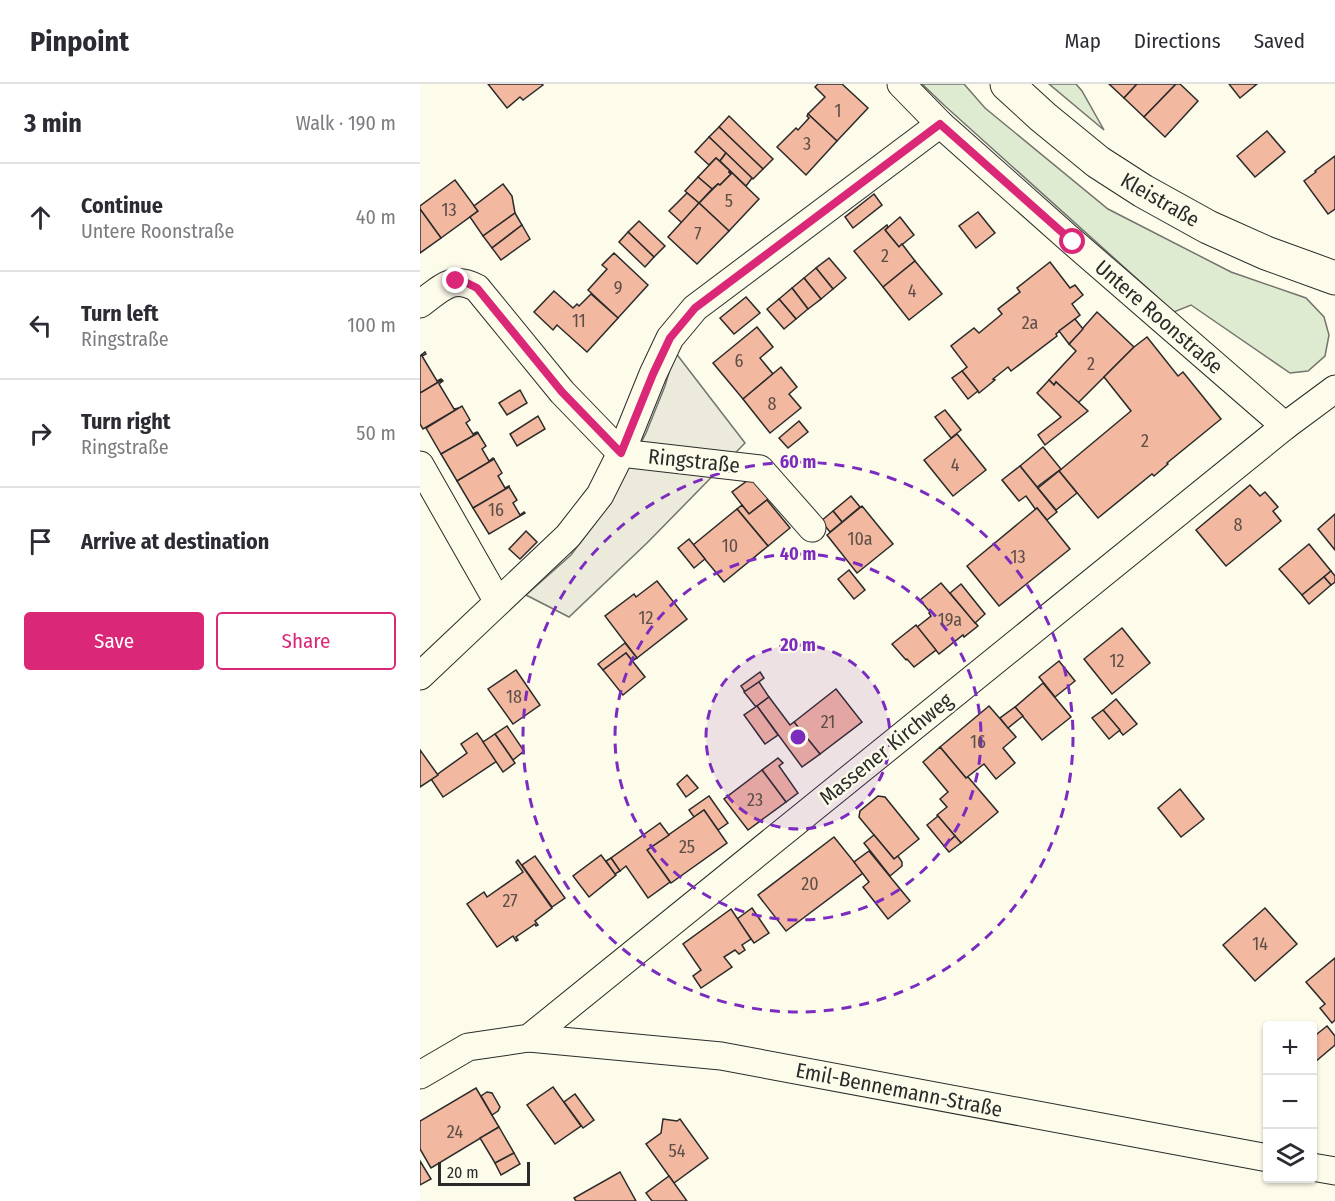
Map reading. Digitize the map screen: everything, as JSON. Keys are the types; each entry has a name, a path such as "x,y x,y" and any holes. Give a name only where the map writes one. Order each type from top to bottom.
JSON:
{"main road":[{"name":"Kleistraße","path":"1007,84 1098,162 1143,191 1208,227 1266,253 1335,278"}],"street":[{"name":"Untere Roonstraße","path":"901,84 940,124 1066,237 1285,426"},
{"name":"Ringstraße","path":"420,676 568,536 600,495 621,453 670,338 695,308 940,124"},
{"name":"Ringstraße","path":"420,304 444,286 456,281 477,288 562,392 621,453 760,469 812,528"},
{"name":"Massener Kirchweg","path":"529,1038 1285,426 1335,389"},
{"path":"420,465 498,602"},
{"path":"420,1075 468,1047 529,1038"},
{"name":"Emil-Bennemann-Straße","path":"529,1038 721,1056 1263,1157"},
{"path":"1317,1168 1335,1171"}],"green space":[{"path":"922,84 964,84 985,108 1108,209 1231,272 1306,298 1324,317 1329,335 1325,356 1308,371 1290,373 1191,305 1174,312"},
{"path":"1049,84 1076,84 1104,130"}],"shaded area":[{"path":"675,352 745,443 647,543 569,617 526,595 571,555 610,503 646,433 665,386"}],"building":[{"path":"488,84 543,85 523,100 520,97 507,108"},
{"path":"818,84 842,84 868,108 837,141 808,114 825,97 815,87"},
{"path":"1109,84 1137,84 1124,98"},
{"path":"1137,84 1176,84 1144,117 1124,98"},
{"path":"1176,84 1180,84 1198,101 1165,137 1144,117"},
{"path":"1229,84 1257,84 1240,98"},
{"path":"808,114 837,141 806,175 777,147 796,128 798,130 809,118"},
{"path":"729,116 773,159 763,169 719,127"},
{"path":"719,127 763,169 753,179 709,137"},
{"path":"1267,131 1285,152 1255,177 1237,156"},
{"path":"709,137 726,153 720,161 716,158 709,165 695,152"},
{"path":"726,153 752,178 746,186 720,161"},
{"path":"1335,156 1335,209 1328,214 1304,181"},
{"path":"716,158 731,174 720,185 712,189 698,177"},
{"path":"730,171 759,199 729,231 699,203 731,174"},
{"path":"698,177 712,189 699,203 685,191"},
{"path":"455,180 478,211 441,238 420,206"},
{"path":"503,184 512,196 515,213 483,236 470,217 478,211 474,206"},
{"path":"687,193 699,203 682,223 669,211"},
{"path":"874,194 882,205 853,228 845,217"},
{"path":"699,203 729,231 697,264 668,237"},
{"path":"420,209 441,238 420,253"},
{"path":"978,212 995,233 976,248 959,226"},
{"path":"515,213 522,225 492,248 483,236"},
{"path":"900,217 914,235 899,247 885,230"},
{"path":"639,221 665,246 654,257 628,232"},
{"path":"522,225 530,239 501,260 492,248"},
{"path":"887,225 885,230 899,247 902,244 915,261 883,287 854,251"},
{"path":"628,232 654,257 645,267 619,242"},
{"path":"614,253 648,285 618,318 588,290 607,269 602,265"},
{"path":"829,258 846,278 833,289 816,268"},
{"path":"915,261 942,294 909,320 883,287"},
{"path":"1050,262 1070,288 1075,285 1083,295 1072,304 1080,315 1056,334 1057,336 1011,371 1008,367 979,393 962,371 967,367 951,346 974,328 979,333 1002,314 998,309 1020,292 1017,288"},
{"path":"816,268 833,289 821,299 804,278"},
{"path":"804,278 821,299 808,309 792,288"},
{"path":"792,288 808,309 796,319 779,299"},
{"path":"554,291 573,308 577,304 579,306 591,294 618,318 587,352 557,325 553,330 534,312"},
{"path":"746,297 760,313 734,334 720,318"},
{"path":"779,299 796,319 784,329 767,309"},
{"path":"1097,312 1134,347 1078,403 1056,382 1054,385 1049,380 1076,351 1069,344"},
{"path":"1075,319 1083,329 1069,344 1059,331"},
{"path":"757,327 773,347 760,358 773,374 743,399 713,363"},
{"path":"1147,337 1178,376 1183,372 1221,419 1154,476 1152,474 1098,518 1059,471 1131,411 1104,377"},
{"path":"425,352 426,354 422,356 437,381 442,380 420,393 420,356"},
{"path":"781,367 797,387 789,394 801,408 770,433 743,399"},
{"path":"962,371 978,391 968,399 952,378"},
{"path":"442,380 439,384 454,409 459,408 423,429 420,424 420,393"},
{"path":"1049,380 1054,385 1056,382 1088,411 1045,445 1038,435 1061,417 1037,393"},
{"path":"520,390 527,403 507,415 499,403"},
{"path":"462,406 470,420 466,423 473,434 478,433 441,454 426,428"},
{"path":"945,410 961,430 951,438 935,417"},
{"path":"538,416 545,429 517,446 510,434"},
{"path":"799,421 808,432 788,448 779,438"},
{"path":"478,433 486,446 482,449 489,461 494,459 457,481 441,454"},
{"path":"957,434 986,470 953,496 924,460"},
{"path":"1043,447 1061,469 1037,487 1020,466"},
{"path":"494,459 502,473 498,476 505,488 509,487 473,508 457,481"},
{"path":"1020,466 1057,512 1047,520 1026,496 1019,501 1002,480"},
{"path":"1059,471 1077,493 1056,510 1038,488"},
{"path":"755,475 772,496 749,514 732,492"},
{"path":"1250,485 1260,496 1265,492 1278,507 1273,511 1281,521 1226,566 1196,530"},
{"path":"509,487 517,500 513,503 520,515 525,513 489,534 473,508"},
{"path":"851,496 860,507 842,522 833,511"},
{"path":"767,500 790,528 768,546 737,509 742,505 749,514"},
{"path":"862,506 893,544 857,573 827,535"},
{"path":"1037,508 1070,549 999,606 967,566"},
{"path":"737,509 768,546 724,582 693,545"},
{"path":"833,511 842,522 830,532 821,521"},
{"path":"1335,514 1335,550 1318,529"},
{"path":"526,531 537,542 520,559 509,549"},
{"path":"689,539 705,559 694,568 678,548"},
{"path":"1309,544 1331,571 1302,595 1279,569"},
{"path":"849,570 865,590 854,599 838,579"},
{"path":"1331,571 1335,576 1335,582 1331,585 1324,577"},
{"path":"1324,577 1331,585 1309,604 1302,595"},
{"path":"657,581 687,619 637,658 605,616 634,594 636,597"},
{"path":"941,583 978,626 939,654 917,627 931,616 920,600"},
{"path":"961,584 985,614 975,623 950,593"},
{"path":"916,625 936,650 914,667 892,644"},
{"path":"1122,628 1150,663 1112,694 1084,659"},
{"path":"625,643 637,658 632,661 626,653 603,670 598,664"},
{"path":"626,653 645,677 623,695 603,670"},
{"path":"1059,661 1075,681 1055,697 1039,677"},
{"path":"516,670 540,705 513,724 488,689"},
{"path":"760,672 764,678 745,692 741,686"},
{"path":"759,682 769,697 756,707 744,692"},
{"path":"1043,683 1071,717 1042,740 1015,707"},
{"path":"836,689 862,722 820,754 794,722"},
{"path":"769,697 790,725 794,722 820,754 802,767 757,706"},
{"path":"1116,699 1137,724 1123,735 1103,710"},
{"path":"757,706 778,735 765,744 744,715"},
{"path":"989,706 1016,737 1003,748 1015,763 996,779 984,764 966,778 940,747"},
{"path":"1015,707 1023,716 1008,728 1000,718"},
{"path":"1103,710 1120,730 1109,739 1092,718"},
{"path":"507,726 524,751 513,760 495,734"},
{"path":"477,733 497,761 443,797 431,779 467,753 461,744"},
{"path":"495,734 515,763 503,772 483,742"},
{"path":"940,747 998,812 961,843 937,815 947,807 940,799 948,792 923,762"},
{"path":"420,750 438,775 420,787"},
{"path":"778,758 783,763 779,766 798,793 786,802 762,770"},
{"path":"762,770 786,802 748,830 724,799"},
{"path":"687,775 698,788 686,797 677,784"},
{"path":"1180,789 1204,819 1181,837 1158,808"},
{"path":"709,796 728,823 718,830 704,810 694,817 689,810"},
{"path":"878,796 885,797 919,839 894,859 859,817 860,811"},
{"path":"704,810 727,843 671,883 647,850"},
{"path":"938,816 955,836 944,846 927,825"},
{"path":"660,823 669,835 647,850 670,882 648,898 626,866 620,871 611,858"},
{"path":"874,835 894,859 898,856 902,862 902,866 890,876 864,843"},
{"path":"955,836 961,843 949,852 944,846"},
{"path":"834,837 863,873 786,931 758,895"},
{"path":"869,851 910,901 888,919 863,887 869,882 854,862"},
{"path":"601,855 616,875 589,897 573,876"},
{"path":"535,856 565,898 552,907 522,865"},
{"path":"611,858 620,871 615,874 606,861"},
{"path":"518,860 552,908 535,921 538,925 535,924 516,937 518,940 516,941 513,936 497,947 467,904 484,892 487,897 523,872 516,862"},
{"path":"752,908 769,933 754,943 737,919"},
{"path":"1265,908 1297,944 1255,981 1223,945"},
{"path":"731,909 751,939 742,945 745,950 739,954 735,950 724,957 732,967 701,988 693,976 701,970 683,944"},
{"path":"1335,958 1335,1020 1332,1023 1320,1008 1325,1004 1306,982"},
{"path":"1327,1026 1335,1036 1335,1045 1317,1060 1317,1034"},
{"path":"553,1087 581,1126 555,1144 527,1105"},
{"path":"476,1088 499,1127 431,1168 420,1149 420,1121"},
{"path":"487,1092 492,1093 500,1107 492,1115 481,1096"},
{"path":"575,1094 594,1120 583,1128 564,1102"},
{"path":"663,1119 677,1121 680,1119 708,1158 674,1183 646,1144 661,1133"},
{"path":"499,1127 514,1153 495,1163 480,1138"},
{"path":"514,1153 520,1164 501,1175 495,1163"},
{"path":"420,1161 431,1179 420,1185"},
{"path":"620,1172 636,1201 576,1201 574,1198"},
{"path":"669,1176 687,1201 652,1201 646,1193"}],"route":[{"path":"456,281 477,288 562,392 621,453 670,338 695,308 940,124 1073,242"}]}
